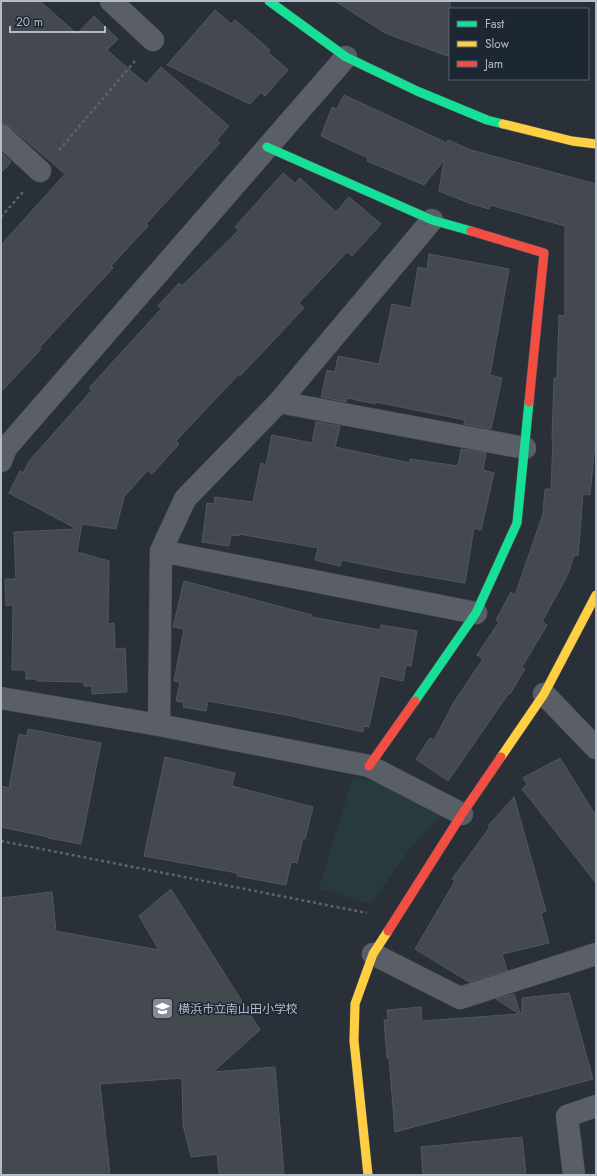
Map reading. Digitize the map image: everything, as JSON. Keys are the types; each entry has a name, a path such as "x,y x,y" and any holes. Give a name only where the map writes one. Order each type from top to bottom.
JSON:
{"street":[{"path":"111,1 153,40"},
{"path":"269,1 346,56 416,91 487,120 572,141 596,144"},
{"path":"1,461 6,448 346,56"},
{"path":"1,136 40,171"},
{"path":"268,147 432,220 544,254 517,523 476,613 369,766"},
{"path":"159,725 161,551 185,499 279,402 432,220"},
{"path":"279,402 525,448"},
{"path":"161,551 476,613"},
{"path":"368,1175 354,1041 355,1004 373,954 462,814 544,694 596,595"},
{"path":"544,694 596,748"},
{"path":"1,698 159,725 369,766 462,814"},
{"path":"373,954 460,998 596,954"},
{"path":"574,1175 567,1116 596,1106"}],"path":[{"path":"1,217 153,40"},
{"path":"1,841 395,919"}],"green space":[{"path":"353,776 384,785 442,815 411,847 371,904 319,889"}],"building":[{"path":"1,1 40,1 77,34 94,16 118,39 107,50 146,84 161,67 229,126 217,140 220,143 146,224 148,226 111,266 113,268 39,348 41,349 1,392 1,245 65,174 9,126 1,123"},
{"path":"335,1 450,1 449,57 385,33"},
{"path":"215,10 231,24 235,20 270,50 268,52 288,70 265,96 261,92 250,104 167,65"},
{"path":"344,95 447,143 448,140 471,150 596,184 596,442 590,495 583,494 578,556 574,555 568,574 542,622 547,625 522,667 525,669 510,694 509,693 448,781 416,759 430,738 434,740 454,702 483,659 477,655 499,622 496,620 511,592 515,595 543,514 545,489 551,489 554,378 557,378 559,315 565,316 565,226 490,205 489,209 439,191 444,160 424,185 367,161 368,158 321,136 332,107 337,109"},
{"path":"1,152 11,162 1,173"},
{"path":"283,173 295,183 300,178 336,212 349,197 381,224 352,256 347,252 299,303 304,308 176,441 179,444 152,474 148,470 124,497 116,529 82,524 77,552 109,561 108,624 114,623 115,649 125,648 127,692 92,694 92,686 84,686 84,682 37,681 37,679 26,679 26,670 12,670 13,605 6,606 5,579 16,579 14,532 77,529 9,493 20,471 23,473 30,460 92,390 89,388 161,309 158,306 179,283 182,286 239,230 235,227"},
{"path":"429,254 509,269 490,375 502,378 491,429 464,424 465,420 376,402 376,404 347,398 346,402 321,397 327,370 335,372 338,356 379,364 392,304 411,308 418,267 427,269"},
{"path":"316,422 340,426 335,447 410,463 410,459 458,466 461,449 486,453 483,470 494,473 481,530 474,528 465,583 342,560 340,566 315,560 318,548 239,534 239,536 231,535 229,546 202,542 207,503 214,504 215,497 253,502 261,463 266,465 272,435 312,443"},
{"path":"184,581 312,615 311,617 381,630 381,625 417,631 411,666 406,665 403,681 380,676 369,727 364,726 363,732 298,717 208,701 206,711 183,707 184,702 176,701 180,682 174,681 184,629 173,627"},
{"path":"28,729 101,743 81,844 1,827 1,786 9,788 19,734 27,736"},
{"path":"165,757 235,773 232,786 313,807 297,863 291,862 286,885 237,876 237,873 144,856"},
{"path":"560,758 596,816 596,883 522,789 527,784 523,778"},
{"path":"514,797 546,911 541,913 549,943 502,954 507,970 469,982 415,949 455,881 452,879 490,827 488,826"},
{"path":"171,889 260,1030 213,1072 275,1067 284,1175 219,1175 217,1154 191,1157 183,1125 182,1078 100,1084 110,1175 1,1175 1,898 52,892 56,931 159,950 139,916"},
{"path":"569,993 593,1079 395,1132 389,1058 387,1058 384,1020 388,1020 387,1010 421,1007 422,1021 519,1014 496,999 514,994 520,1013 522,1013 522,998"},
{"path":"522,1137 526,1175 423,1175 421,1147"}],"traffic: fast":[{"path":"269,1 346,57 417,91 487,120 503,124"},
{"path":"267,147 432,220 471,231"},
{"path":"415,701 476,613 517,523 529,402"}],"traffic: slow":[{"path":"503,124 572,141 596,144"},
{"path":"501,757 544,694 596,595"},
{"path":"368,1175 354,1041 355,1004 373,954 388,931"}],"traffic: jam":[{"path":"471,231 544,253 529,402"},
{"path":"369,766 415,701"},
{"path":"388,931 462,814 501,757"}],"place":[{"name":"横浜市立南山田小学校","path":"163,1009"}]}
